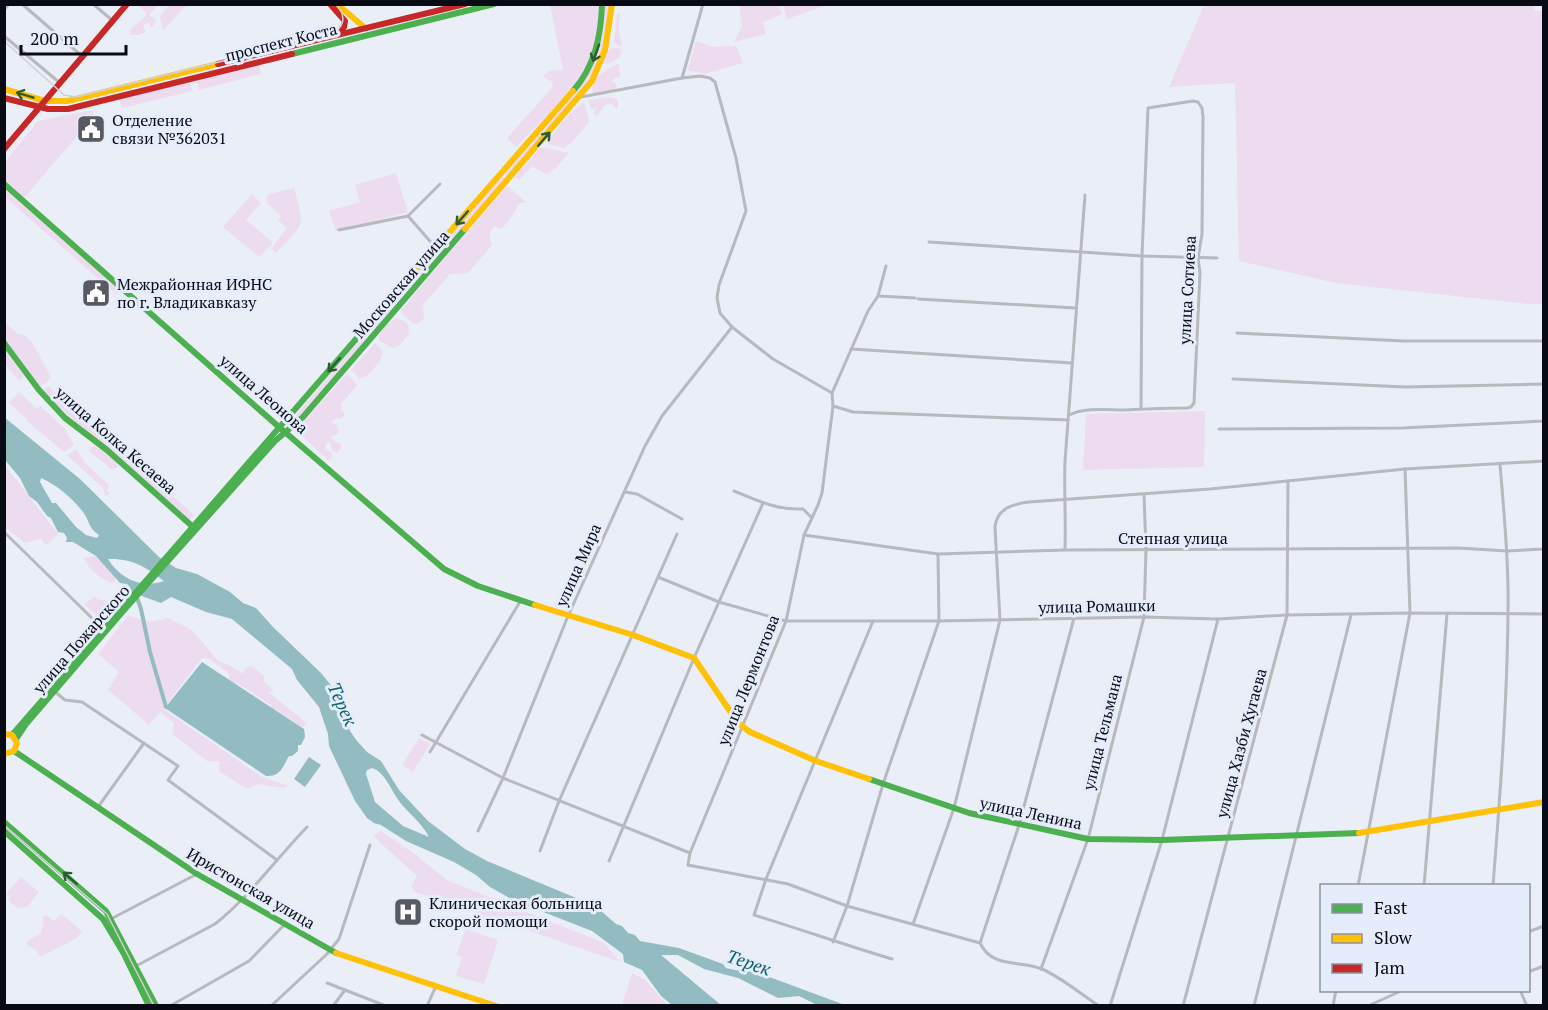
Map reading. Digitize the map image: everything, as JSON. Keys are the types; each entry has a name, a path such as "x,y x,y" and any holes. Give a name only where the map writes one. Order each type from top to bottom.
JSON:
{"main road":[{"path":"4,149 127,4"},
{"path":"330,4 345,21 341,32 331,38"},
{"path":"338,4 365,28"},
{"name":"проспект Коста","path":"4,89 45,101 74,100 465,4"},
{"name":"проспект Коста","path":"4,98 39,107 68,109 494,4"},
{"name":"Московская улица","path":"169,557 192,526 582,80 597,52 602,4"},
{"name":"Московская улица","path":"169,557 262,455 303,417 580,97 602,62 608,42 612,4"},
{"name":"улица Леонова","path":"4,184 444,568 467,582 568,616"},
{"name":"улица Колка Кесаева","path":"4,343 39,390 65,417 107,450 192,526"},
{"name":"улица Пожарского","path":"11,736 26,724 169,557"},
{"name":"улица Пожарского","path":"11,736 104,627 123,609"},
{"path":"568,616 633,635 694,658"},
{"name":"улица Ленина","path":"694,658 743,727 816,761 954,808 1019,825 1088,839 1162,840 1370,832 1544,802"},
{"path":"4,754 14,751 11,736"},
{"name":"Иристонская улица","path":"14,751 197,874 331,950 354,960 496,1005"},
{"path":"4,822 100,905 149,1005"},
{"path":"4,831 108,920 156,1005"}],"street":[{"path":"4,10 9,4"},
{"path":"22,4 82,56"},
{"path":"93,4 113,21"},
{"path":"682,78 704,4"},
{"path":"4,36 60,83"},
{"path":"580,97 682,78 710,78 717,86 735,154 745,204 745,218 719,285 717,298 719,309 724,319 732,327 773,359 832,393 868,312 878,296 886,266"},
{"name":"улица Сотиева","path":"833,406 853,412 1069,418 1083,411 1191,407 1194,403 1200,273 1198,258 1202,234 1202,108 1198,102 1148,108 1142,256"},
{"path":"339,230 408,216 440,184"},
{"path":"1065,550 1065,461 1085,195"},
{"path":"408,216 436,248"},
{"path":"929,242 1142,256 1217,258"},
{"path":"1141,409 1142,256"},
{"path":"878,296 1075,308"},
{"name":"улица Мира","path":"478,831 503,778 568,616 624,492 662,416 732,327"},
{"path":"1237,333 1404,341 1544,341"},
{"path":"851,349 1072,363"},
{"path":"1233,379 1405,387 1544,384"},
{"name":"улица Лермонтова","path":"690,853 786,621 804,535 822,493 833,406 832,393"},
{"path":"1219,429 1402,428 1544,422"},
{"path":"913,924 954,808 1000,620 995,527 997,518 1012,504 1144,495 1405,469 1544,461"},
{"path":"1493,884 1508,615 1507,551 1500,464"},
{"path":"1358,884 1370,832 1410,613 1405,469"},
{"name":"улица Хазби Хугаева","path":"1183,1005 1287,615 1288,482"},
{"path":"734,491 788,510 803,509 812,518"},
{"path":"624,492 637,494 682,519"},
{"name":"улица Тельмана","path":"1041,969 1088,839 1144,616 1146,550 1144,495"},
{"path":"609,861 694,658 763,503"},
{"path":"4,532 98,624 104,627"},
{"path":"540,851 559,801 678,534"},
{"name":"Степная улица","path":"804,535 938,554 1065,550 1459,548 1507,551 1544,549"},
{"path":"833,942 847,906 883,784 939,621 938,554"},
{"name":"улица Ромашки","path":"658,577 719,602 786,621 939,621 1144,616 1218,619 1287,615 1410,613 1544,614"},
{"path":"430,752 522,600"},
{"path":"1424,884 1447,614"},
{"path":"1254,1005 1351,615"},
{"path":"1074,618 1019,825 980,943 983,951 992,958 1041,969 1099,1005"},
{"path":"1110,1005 1162,840 1218,619"},
{"path":"873,621 766,879 754,915 833,942 892,958"},
{"path":"54,691 65,700 82,702 178,766 168,780 277,860"},
{"path":"422,735 503,778 690,853 688,865 796,886 847,906 980,943"},
{"path":"98,807 144,743"},
{"path":"136,966 215,924 242,900 307,827"},
{"path":"271,1005 331,950 339,939 370,845"},
{"path":"108,920 197,874"},
{"path":"170,1005 249,961 285,924"},
{"path":"327,983 377,1004 386,1005"},
{"path":"427,1005 436,986"},
{"path":"333,1005 345,990"},
{"path":"1368,1005 1397,992"}],"shaded area":[{"path":"783,4 830,4 787,19 783,5"},
{"path":"1534,4 1534,11 1543,11 1543,304 1336,283 1239,261 1235,83 1169,87 1204,5"},
{"path":"138,5 158,5 149,15 156,20 153,27 149,22 143,25 145,32 130,35 130,30 145,17 146,13"},
{"path":"172,5 187,5 163,30 160,17 166,8"},
{"path":"550,5 598,5 597,38 592,53 575,83 516,147 507,138 552,88 553,82 543,77 549,71 563,70"},
{"path":"604,5 610,5 606,44 599,64 582,93 508,178 503,173 555,117 590,70 600,43"},
{"path":"739,5 779,5 782,14 763,22 766,34 734,42 742,26"},
{"path":"620,13 619,30 622,45 619,46 614,42 617,14"},
{"path":"696,41 713,47 736,46 743,63 704,74 688,70"},
{"path":"614,48 622,49 619,58 608,64 604,62 608,51"},
{"path":"259,64 261,74 199,90 196,79"},
{"path":"619,64 620,77 612,81 617,85 615,89 610,92 593,93 592,89 597,76"},
{"path":"190,81 192,91 122,108 119,99"},
{"path":"610,97 618,100 618,107 616,109 612,104 605,105 597,116 594,113 596,107 592,110 589,100"},
{"path":"585,103 589,122 573,141 564,148 548,144 547,142 564,120"},
{"path":"92,110 94,116 23,199 5,182 5,162 38,121"},
{"path":"540,148 569,153 555,169 546,174 532,166 519,180 515,177"},
{"path":"396,173 408,212 336,231 329,211 360,202 355,185"},
{"path":"501,176 506,180 400,303 395,298"},
{"path":"507,186 525,201 524,203 519,203 501,229 494,226 489,234 492,245 468,273 450,274 423,305 424,319 416,324 412,323 400,311"},
{"path":"294,188 300,211 300,224 293,236 276,253 271,249 287,228 278,220 281,216 267,203 267,195"},
{"path":"5,190 121,291 117,295 5,197"},
{"path":"252,194 261,203 246,220 273,243 259,257 223,227"},
{"path":"389,306 393,309 294,424 291,421"},
{"path":"396,318 406,323 409,334 400,345 393,348 379,341 379,337 384,328"},
{"path":"4,322 32,342 51,377 45,384 38,387 5,341"},
{"path":"375,343 383,352 382,356 370,373 364,378 359,378 351,370"},
{"path":"5,351 24,376 19,381 5,364"},
{"path":"347,374 357,385 341,404 345,415 331,422 337,426 339,431 338,434 331,436 334,441 341,444 341,448 337,453 333,451 330,442 326,443 325,449 332,453 331,460 327,459 296,430"},
{"path":"49,387 194,515 189,521 40,390"},
{"path":"19,392 37,409 40,406 63,427 74,445 64,452 27,421 9,403"},
{"path":"1205,411 1204,467 1083,470 1086,414"},
{"path":"92,446 103,450 118,463 117,468 111,469 89,451"},
{"path":"76,449 86,464 109,485 107,490 110,494 106,496 103,488 67,455"},
{"path":"4,464 58,534 46,545 41,539 25,543 5,527"},
{"path":"96,556 116,578 114,582 110,583 95,573 84,558"},
{"path":"124,595 126,598 113,614 101,619 84,604 94,597 112,601 115,604"},
{"path":"128,616 150,622 168,618 192,630 218,661 243,674 247,667 253,666 264,676 264,681 274,691 268,692 307,723 306,725 302,727 276,710 272,711 271,705 237,683 233,684 229,681 229,674 210,659 202,658 163,709 262,777 289,786 283,788 258,784 247,789 219,771 220,762 207,761 173,734 174,723 160,712 149,725 108,690 119,672 98,654"},
{"path":"419,738 430,744 413,772 402,765"},
{"path":"381,831 447,880 604,943 620,962 415,892 411,886 417,876 373,836"},
{"path":"21,877 39,892 27,907 17,908 8,900 10,897 6,894"},
{"path":"61,914 82,931 77,938 40,957 36,950 26,942 41,933 42,918 46,915 54,921"},
{"path":"466,929 498,940 484,984 456,976 462,957 456,955"},
{"path":"632,973 645,980 667,1005 622,1005"}],"water":[{"name":"Терек","path":"4,417 80,479 159,557 176,568 197,574 230,592 243,603 256,608 334,689 343,702 350,731 367,752 381,761 399,790 428,821 465,849 487,861 581,900 600,910 640,941 679,948 723,964 726,968 761,974 845,1005 817,1005 799,996 778,998 738,978 704,969 678,955 661,955 721,1005 672,1005 661,996 642,970 624,962 623,954 592,931 515,901 454,862 406,841 374,823 367,818 355,801 329,746 328,734 319,707 297,680 292,669 232,619 206,612 171,597 161,603 128,591 130,587 120,583 96,556 73,542 66,542 67,538 64,533 58,532 51,518 29,496 20,478 5,460","holes":["41,478 58,488 74,502 99,535 97,538 86,535 76,527 56,503 52,503 40,482","108,559 132,562 164,581 140,583 125,577","372,768 381,773 399,801 429,837 403,826 375,802 366,774 367,770"]},
{"path":"202,662 304,729 305,737 301,745 298,745 298,751 289,756 275,775 266,776 165,708"},
{"path":"309,757 321,765 305,787 294,779"}],"waterway":[{"path":"136,595 166,707"}],"tram line":[{"path":"4,41 64,95 76,97 329,35 341,26 343,18 335,4"},
{"path":"4,825 107,914 154,1006"}],"traffic: fast":[{"path":"292,54 494,4"},
{"path":"573,91 592,61 600,28 602,4"},
{"path":"4,184 444,569 478,586 535,605"},
{"path":"16,739 26,724 124,610 275,441 303,417 465,229"},
{"path":"12,735 383,308"},
{"path":"4,343 39,390 65,418 107,450 192,526"},
{"path":"14,751 197,874 336,953"},
{"path":"869,779 969,813 1088,839 1162,840 1359,833"},
{"path":"4,822 106,911 156,1006"},
{"path":"4,831 103,919 124,954 149,1006"}],"traffic: slow":[{"path":"337,4 365,28"},
{"path":"465,229 592,81 605,50 612,4"},
{"path":"4,89 45,101 68,101 218,64"},
{"path":"383,308 573,91"},
{"path":"535,605 633,635 694,658 738,723 750,732 816,761 869,779"},
{"path":"4,734 12,735 17,743 14,751 4,754"},
{"path":"1359,833 1544,802"},
{"path":"336,953 496,1006"}],"traffic: jam":[{"path":"4,149 127,4"},
{"path":"330,4 345,21 344,27 338,34"},
{"path":"218,64 465,4"},
{"path":"4,98 48,109 68,109 292,54"}],"place":[{"name":"Отделение связи №362031","path":"91,129"},
{"name":"Межрайонная ИФНС по г. Владикавказу","path":"96,293"},
{"name":"Клиническая больница скорой помощи","path":"408,912"}]}
